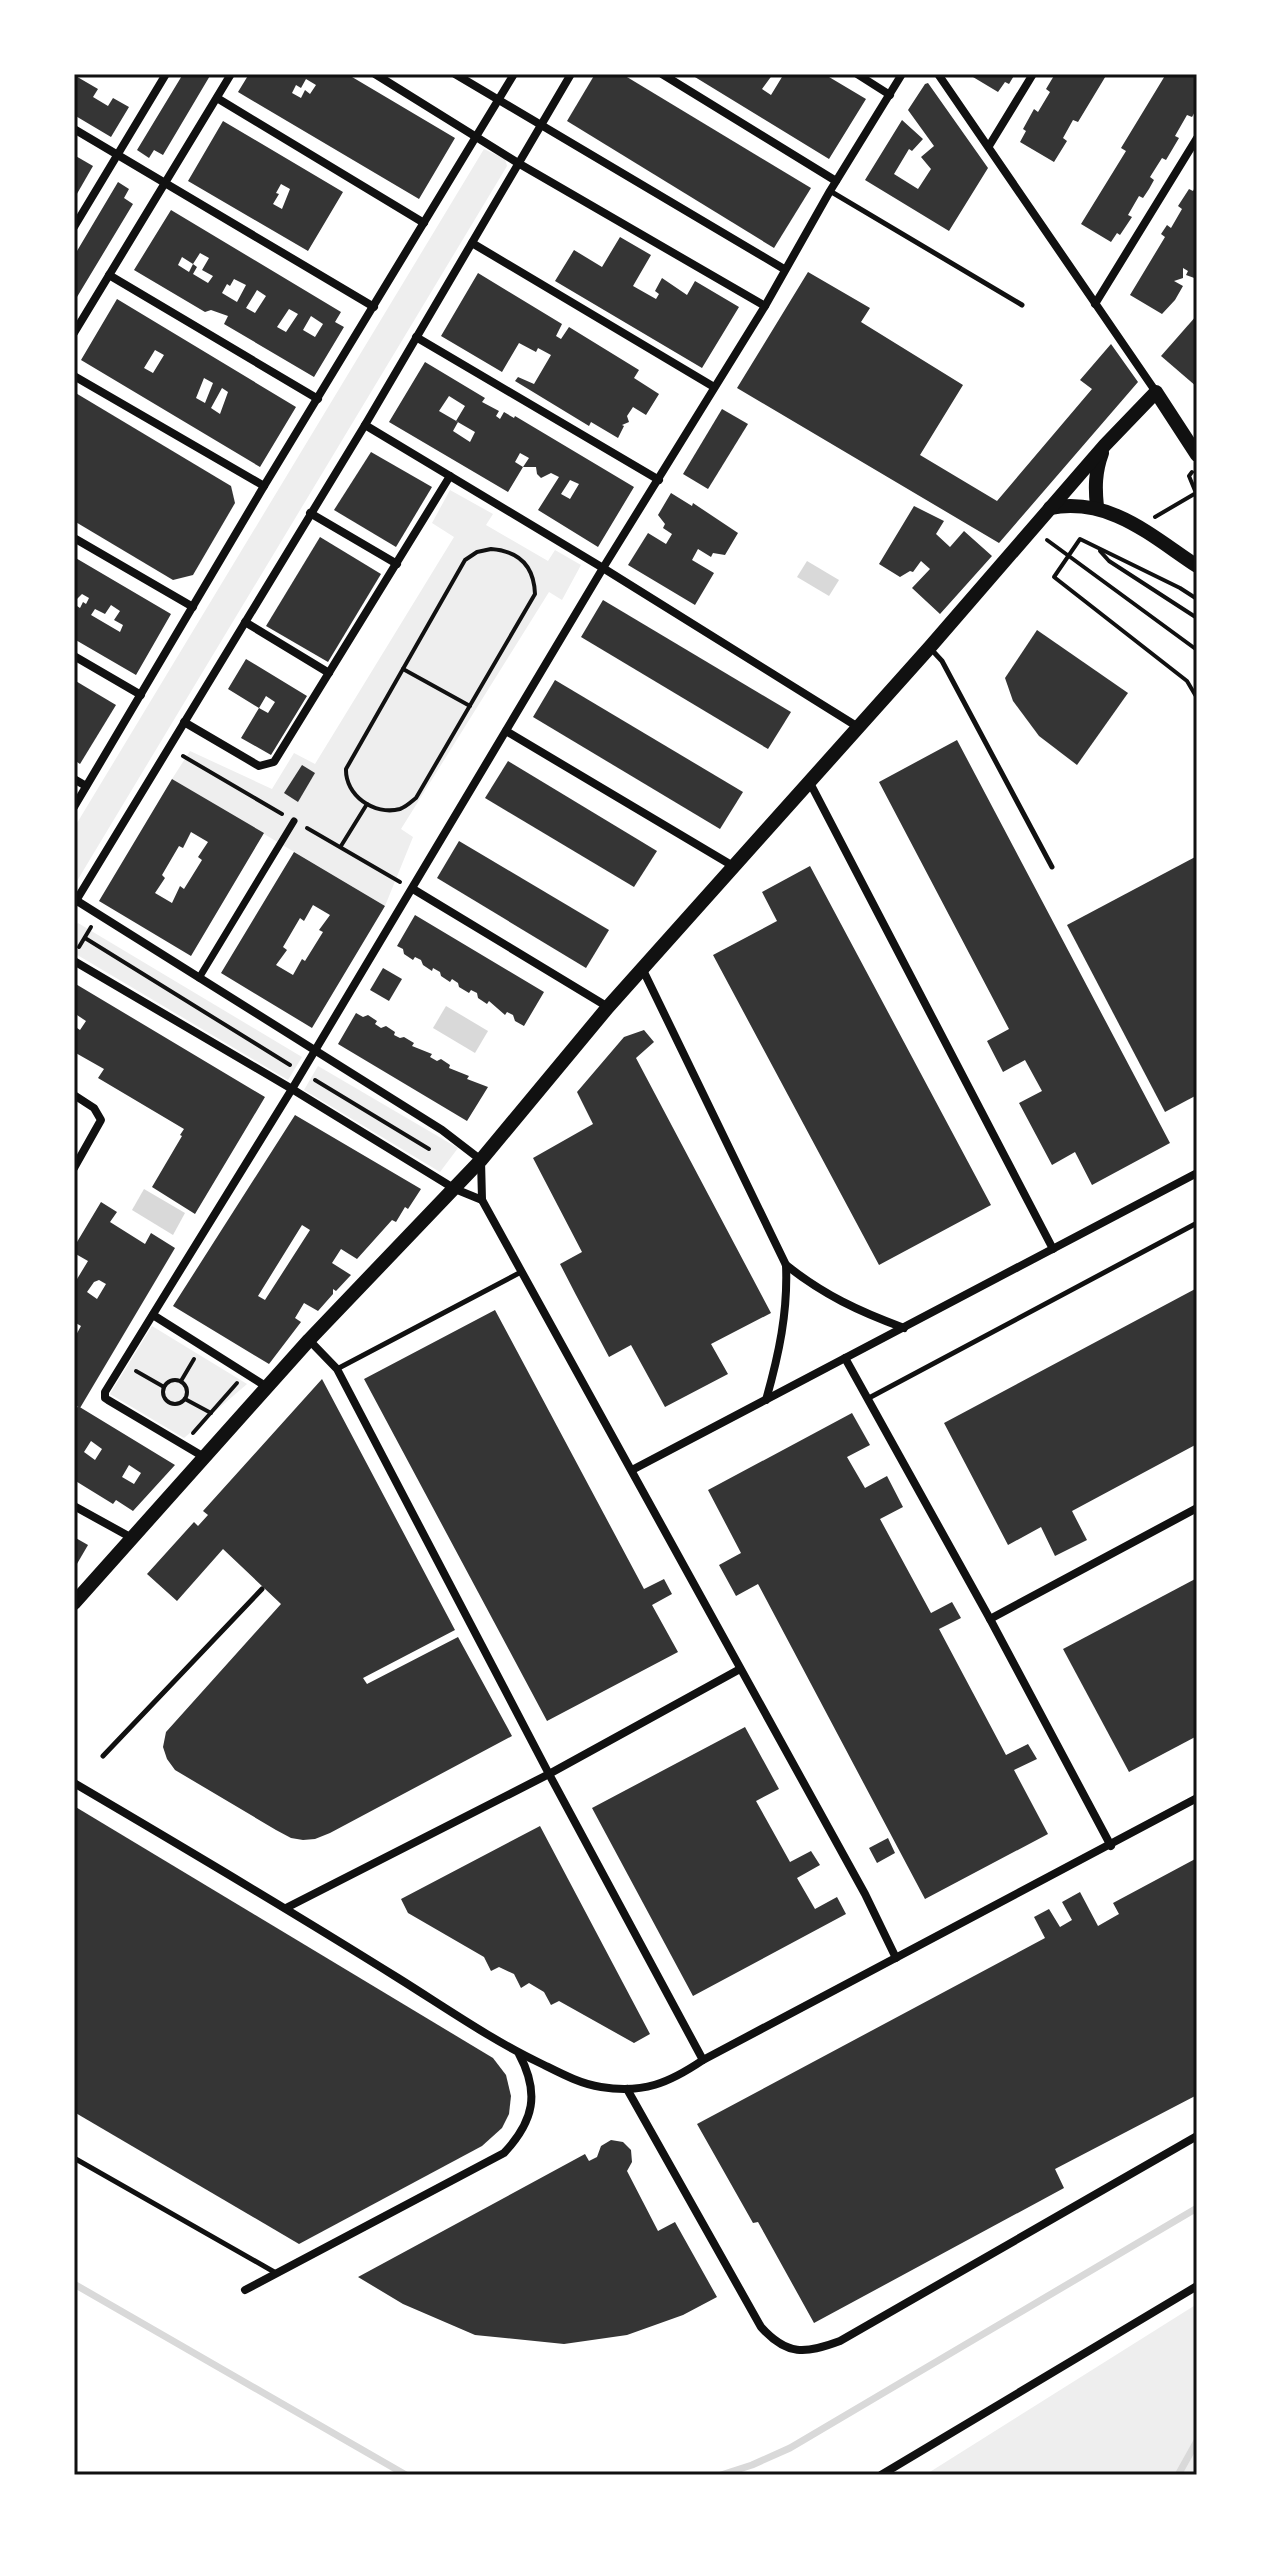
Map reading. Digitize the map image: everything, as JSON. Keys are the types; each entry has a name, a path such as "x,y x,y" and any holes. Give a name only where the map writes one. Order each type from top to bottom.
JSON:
{"street":[{"path":"74,227 166,74"},
{"path":"74,333 231,74"},
{"path":"375,74 518,163 765,306"},
{"path":"455,74 784,269"},
{"path":"74,807 514,74"},
{"path":"481,1160 442,1130 75,901 365,425 571,74"},
{"path":"662,74 836,181"},
{"path":"857,74 890,95"},
{"path":"204,1457 103,1395 413,889 902,74"},
{"path":"938,74 1196,451"},
{"path":"989,146 1033,74"},
{"path":"217,98 424,223"},
{"path":"74,129 374,307"},
{"path":"1095,304 1197,138"},
{"path":"472,243 714,387"},
{"path":"109,275 318,399"},
{"path":"416,337 659,480"},
{"path":"74,376 264,486"},
{"path":"74,1603 309,1340 481,1160 642,968 930,647 1105,445 1156,392"},
{"path":"365,425 858,727"},
{"path":"1097,507 1095,486 1105,445"},
{"path":"184,722 259,766 268,765 279,757 450,476"},
{"path":"1050,508 1069,504 1112,512 1197,566"},
{"path":"310,513 397,564"},
{"path":"74,538 193,607"},
{"path":"245,622 329,673"},
{"path":"74,656 141,695"},
{"path":"506,731 733,866"},
{"path":"74,779 86,786"},
{"path":"809,781 1053,1249"},
{"path":"199,978 294,821"},
{"path":"413,889 608,1007"},
{"path":"74,958 455,1189 482,1200"},
{"path":"642,968 786,1265 840,1302 904,1328"},
{"path":"74,1095 94,1108 101,1120 74,1168"},
{"path":"481,1160 482,1200 865,1894 896,1958"},
{"path":"632,1470 1197,1173"},
{"path":"766,1400 785,1319 786,1265"},
{"path":"153,1315 267,1387"},
{"path":"309,1340 337,1369 703,2060"},
{"path":"845,1358 990,1619 1111,1846"},
{"path":"74,1506 132,1538"},
{"path":"990,1619 1197,1508"},
{"path":"286,1908 549,1774 740,1669"},
{"path":"74,1783 286,1908 519,2053 568,2077 599,2087 627,2089 657,2086 679,2076 703,2060 1197,1798"},
{"path":"245,2290 504,2153 527,2124 531,2106 530,2078 519,2053"},
{"path":"627,2089 761,2327 773,2340 802,2352 840,2341 1197,2136"},
{"path":"881,2475 1197,2286"}],"lane":[{"path":"830,191 1022,305"},
{"path":"930,647 942,661 1052,867"},
{"path":"866,1400 1197,1223"},
{"path":"337,1369 521,1272"},
{"path":"103,1756 262,1589"},
{"path":"74,2158 276,2273"}],"path":[{"path":"1131,523 1143,510 1155,518 1196,493 1189,476 1197,468"},
{"path":"1031,530 1197,650"},
{"path":"1197,599 1080,539 1054,577 1187,681 1197,698"},
{"path":"1095,546 1109,561 1197,618"},
{"path":"491,549 516,555 532,573 535,594 416,798 405,807 390,810 360,800 350,788 346,769 403,669 465,560 477,552 491,549"},
{"path":"403,669 470,706"},
{"path":"341,846 367,803"},
{"path":"74,958 99,915"},
{"path":"85,938 429,1149"},
{"path":"418,1166 442,1130"},
{"path":"181,1381 201,1346"},
{"path":"136,1371 164,1387"},
{"path":"183,1444 246,1374"},
{"path":"169,1381 181,1381 188,1391 185,1399 179,1404 171,1404 163,1395 164,1387 169,1381"},
{"path":"185,1399 211,1414"}],"shaded area":[{"path":"484,149 505,159 507,166 74,886 74,828"},
{"path":"450,490 493,514 486,525 548,561 555,550 581,565 562,600 549,592 401,829 413,837 385,906 172,779 190,751 272,789 294,753 315,764 454,537 432,523"},
{"path":"807,561 839,580 829,596 797,577"},
{"path":"78,923 302,1057 288,1080 74,953 74,928"},
{"path":"446,1006 488,1031 475,1053 433,1028"},
{"path":"318,1066 458,1148 440,1172 304,1090"},
{"path":"144,1189 185,1213 173,1235 132,1210"},
{"path":"152,1326 247,1384 184,1438 110,1394"},
{"path":"1197,2304 1197,2475 925,2475"}],"building":[{"path":"183,74 211,74 163,155 154,150 149,158 137,150"},
{"path":"249,74 347,74 455,138 419,199 238,92","holes":["306,79 316,85 310,94 305,90 301,98 292,93 296,85 301,88"]},
{"path":"595,74 622,74 811,188 774,248 567,121"},
{"path":"690,74 773,74 762,89 771,95 782,77 777,74 824,74 866,99 829,159"},
{"path":"968,74 1015,74 1009,84 1005,82 998,92"},
{"path":"1055,74 1107,74 1078,122 1073,120 1063,138 1067,141 1054,162 1020,142 1034,109 1038,112 1050,92 1046,89"},
{"path":"1166,74 1197,76 1197,108 1192,117 1187,115 1175,136 1179,138 1166,160 1162,158 1150,177 1154,180 1149,189 1143,198 1139,196 1128,215 1132,217 1111,242 1081,224 1126,151 1121,148"},
{"path":"74,75 98,89 93,97 108,106 113,98 129,107 111,137 74,115"},
{"path":"928,83 988,168 949,231 865,180 902,120 923,139 912,151 909,149 894,174 918,189 931,169 921,157 934,146 908,110"},
{"path":"223,121 343,192 308,251 188,181","holes":["281,184 290,189 282,209 273,204"]},
{"path":"74,155 93,166 74,199"},
{"path":"118,182 129,189 124,198 133,204 74,302 74,256"},
{"path":"1197,184 1197,279 1186,275 1188,271 1183,268 1183,278 1174,281 1183,286 1162,314 1130,295 1165,237 1161,234 1167,225 1171,228 1182,209 1178,206 1189,189 1193,191"},
{"path":"171,210 341,312 335,322 344,327 314,377 224,324 228,316 211,310 205,312 134,270","holes":["200,253 209,258 202,270 213,276 208,283 193,274 197,267 193,264","182,257 193,264 189,272 178,265","234,279 246,285 237,302 222,293 227,284 230,286","257,290 266,296 255,313 246,308","289,309 298,314 286,332 277,327","311,316 323,324 315,337 303,330"]},
{"path":"620,237 651,255 633,286 656,299 659,294 655,291 662,278 687,295 695,281 739,307 702,368 555,281 574,250 602,267"},
{"path":"808,272 870,308 861,322 963,385 920,455 997,501 1092,389 1080,380 1111,344 1138,382 999,543 737,388"},
{"path":"478,273 562,324 556,336 561,339 569,327 639,370 634,378 659,394 646,415 633,407 627,416 629,422 622,425 618,438 591,422 589,426 515,381 518,377 534,384 551,355 538,348 536,352 519,343 502,372 441,336"},
{"path":"117,299 296,407 260,467 81,360","holes":["155,350 164,355 153,373 144,368","204,378 213,383 205,403 196,398","222,388 228,392 220,414 211,408"]},
{"path":"1197,315 1197,387 1161,356"},
{"path":"425,362 485,398 482,402 499,411 496,416 500,419 504,412 515,416 634,487 598,547 538,510 559,477 551,473 541,478 536,467 523,467 508,492 389,422","holes":["449,396 465,406 456,421 439,411","458,422 475,432 470,442 453,431","520,453 529,458 523,467 515,462","570,480 579,484 570,499 561,494"]},
{"path":"74,392 231,486 235,503 193,575 173,580 74,521"},
{"path":"722,409 748,424 708,489 683,474"},
{"path":"371,452 432,487 396,547 334,510"},
{"path":"671,493 692,506 693,503 738,533 725,555 713,553 711,557 698,549 692,560 714,573 695,605 628,565 648,533 666,544 672,534 663,528 665,524 658,515"},
{"path":"914,506 944,521 936,534 950,547 964,531 992,556 940,614 912,588 930,569 921,561 913,572 900,577 879,564"},
{"path":"320,537 381,574 328,662 266,626"},
{"path":"74,557 171,614 136,675 74,639 74,604 80,608 89,598 82,594 74,602 77,586 74,585","holes":["111,605 120,611 114,620 123,625 120,632 91,615 95,609 105,614"]},
{"path":"603,600 791,712 768,749 581,637"},
{"path":"1037,630 1128,693 1077,765 1039,736 1013,701 1005,678"},
{"path":"246,659 307,696 271,755 241,738 259,708 228,689","holes":["266,696 275,702 268,713 259,708"]},
{"path":"74,680 116,705 80,764 74,760"},
{"path":"555,680 743,792 720,829 533,717"},
{"path":"957,740 1170,1143 1092,1185 1075,1152 1052,1165 1019,1103 1042,1091 1025,1060 1003,1072 987,1041 1009,1029 879,782"},
{"path":"508,761 657,851 634,887 485,798"},
{"path":"302,765 315,773 298,802 284,793"},
{"path":"172,779 264,833 191,956 99,901","holes":["191,832 208,842 198,857 202,860 184,889 180,886 172,903 155,893 179,846 183,848"]},
{"path":"459,841 609,930 586,968 437,878"},
{"path":"294,852 385,906 312,1028 221,973","holes":["313,905 330,915 319,930 323,932 293,975 276,965 287,950 283,947 300,918 304,921"]},
{"path":"1197,856 1197,1095 1165,1112 1067,925"},
{"path":"810,866 991,1205 879,1265 713,955 777,921 762,892"},
{"path":"415,915 544,992 524,1026 515,1021 513,1015 507,1012 505,1015 489,1001 487,1004 478,998 477,993 471,990 469,993 452,979 450,982 440,972 423,965 421,960 415,957 413,960 404,954 403,949 397,946"},
{"path":"383,968 402,979 389,1001 370,990"},
{"path":"74,983 265,1097 195,1214 152,1187 184,1129 98,1078 104,1069 74,1052 74,1026 80,1030 86,1021 77,1015 74,1020"},
{"path":"356,1013 363,1017 368,1015 381,1028 386,1026 395,1032 394,1035 414,1043 412,1046 432,1054 430,1057 437,1061 441,1059 450,1065 449,1068 469,1076 467,1079 488,1087 467,1121 338,1044"},
{"path":"644,1030 654,1042 636,1058 771,1313 711,1344 728,1374 665,1407 631,1345 609,1357 576,1295 560,1264 582,1252 533,1158 593,1124 577,1092 624,1037"},
{"path":"295,1115 421,1189 408,1209 405,1207 396,1222 392,1220 357,1259 341,1249 332,1263 351,1275 336,1291 333,1289 333,1294 318,1311 304,1303 295,1318 301,1322 269,1364 173,1306","holes":["302,1225 310,1230 265,1300 258,1296"]},
{"path":"101,1202 117,1212 110,1222 145,1244 151,1233 175,1248 80,1408 74,1404 74,1334 81,1326 74,1322 74,1284 88,1261 74,1253 74,1247","holes":["99,1280 106,1284 97,1299 87,1292 94,1282"]},
{"path":"1197,1288 1197,1444 1072,1511 1087,1540 1055,1556 1041,1527 1008,1545 944,1423"},
{"path":"495,1310 644,1589 664,1579 672,1594 652,1605 678,1652 547,1721 364,1379"},
{"path":"322,1379 455,1630 363,1678 367,1684 458,1637 512,1736 330,1833 303,1840 276,1830 175,1770 163,1747 166,1732 281,1604 223,1549 177,1601 147,1574 194,1522 198,1526 208,1515 203,1511"},
{"path":"78,1406 175,1465 133,1511 116,1500 113,1504 74,1480 74,1413","holes":["91,1441 102,1449 95,1460 84,1452","129,1465 141,1473 134,1484 122,1477"]},
{"path":"852,1413 870,1445 847,1457 865,1488 887,1476 903,1507 880,1519 931,1613 952,1602 961,1618 939,1629 1006,1755 1028,1744 1037,1759 1014,1770 1048,1834 925,1899 758,1584 736,1596 719,1565 741,1553 708,1490"},
{"path":"74,1537 88,1545 74,1569"},
{"path":"1197,1578 1197,1736 1129,1772 1063,1649"},
{"path":"745,1727 779,1789 756,1801 790,1862 811,1851 820,1865 797,1878 815,1909 837,1897 846,1914 693,1996 592,1808"},
{"path":"74,1806 493,2058 506,2075 511,2096 509,2114 502,2128 482,2146 299,2244 74,2112"},
{"path":"540,1826 650,2034 634,2043 559,2001 551,2005 544,1992 529,1983 521,1988 514,1974 499,1967 491,1971 484,1957 408,1913 401,1899"},
{"path":"888,1838 895,1853 877,1863 869,1848"},
{"path":"1197,1858 1197,2095 1055,2169 1064,2188 814,2323 758,2222 753,2223 697,2124 1045,1938 1034,1917 1049,1909 1060,1927 1072,1920 1062,1902 1080,1892 1098,1926 1119,1914 1113,1903"},
{"path":"611,2140 623,2142 631,2150 632,2162 627,2171 658,2231 675,2222 717,2297 683,2315 627,2335 564,2344 475,2335 403,2304 358,2277 585,2154 589,2161 597,2157 601,2146"}],"waterway":[{"path":"721,2475 790,2448 1197,2208"},
{"path":"74,2284 406,2475"},
{"path":"1178,2475 1197,2441"}]}
